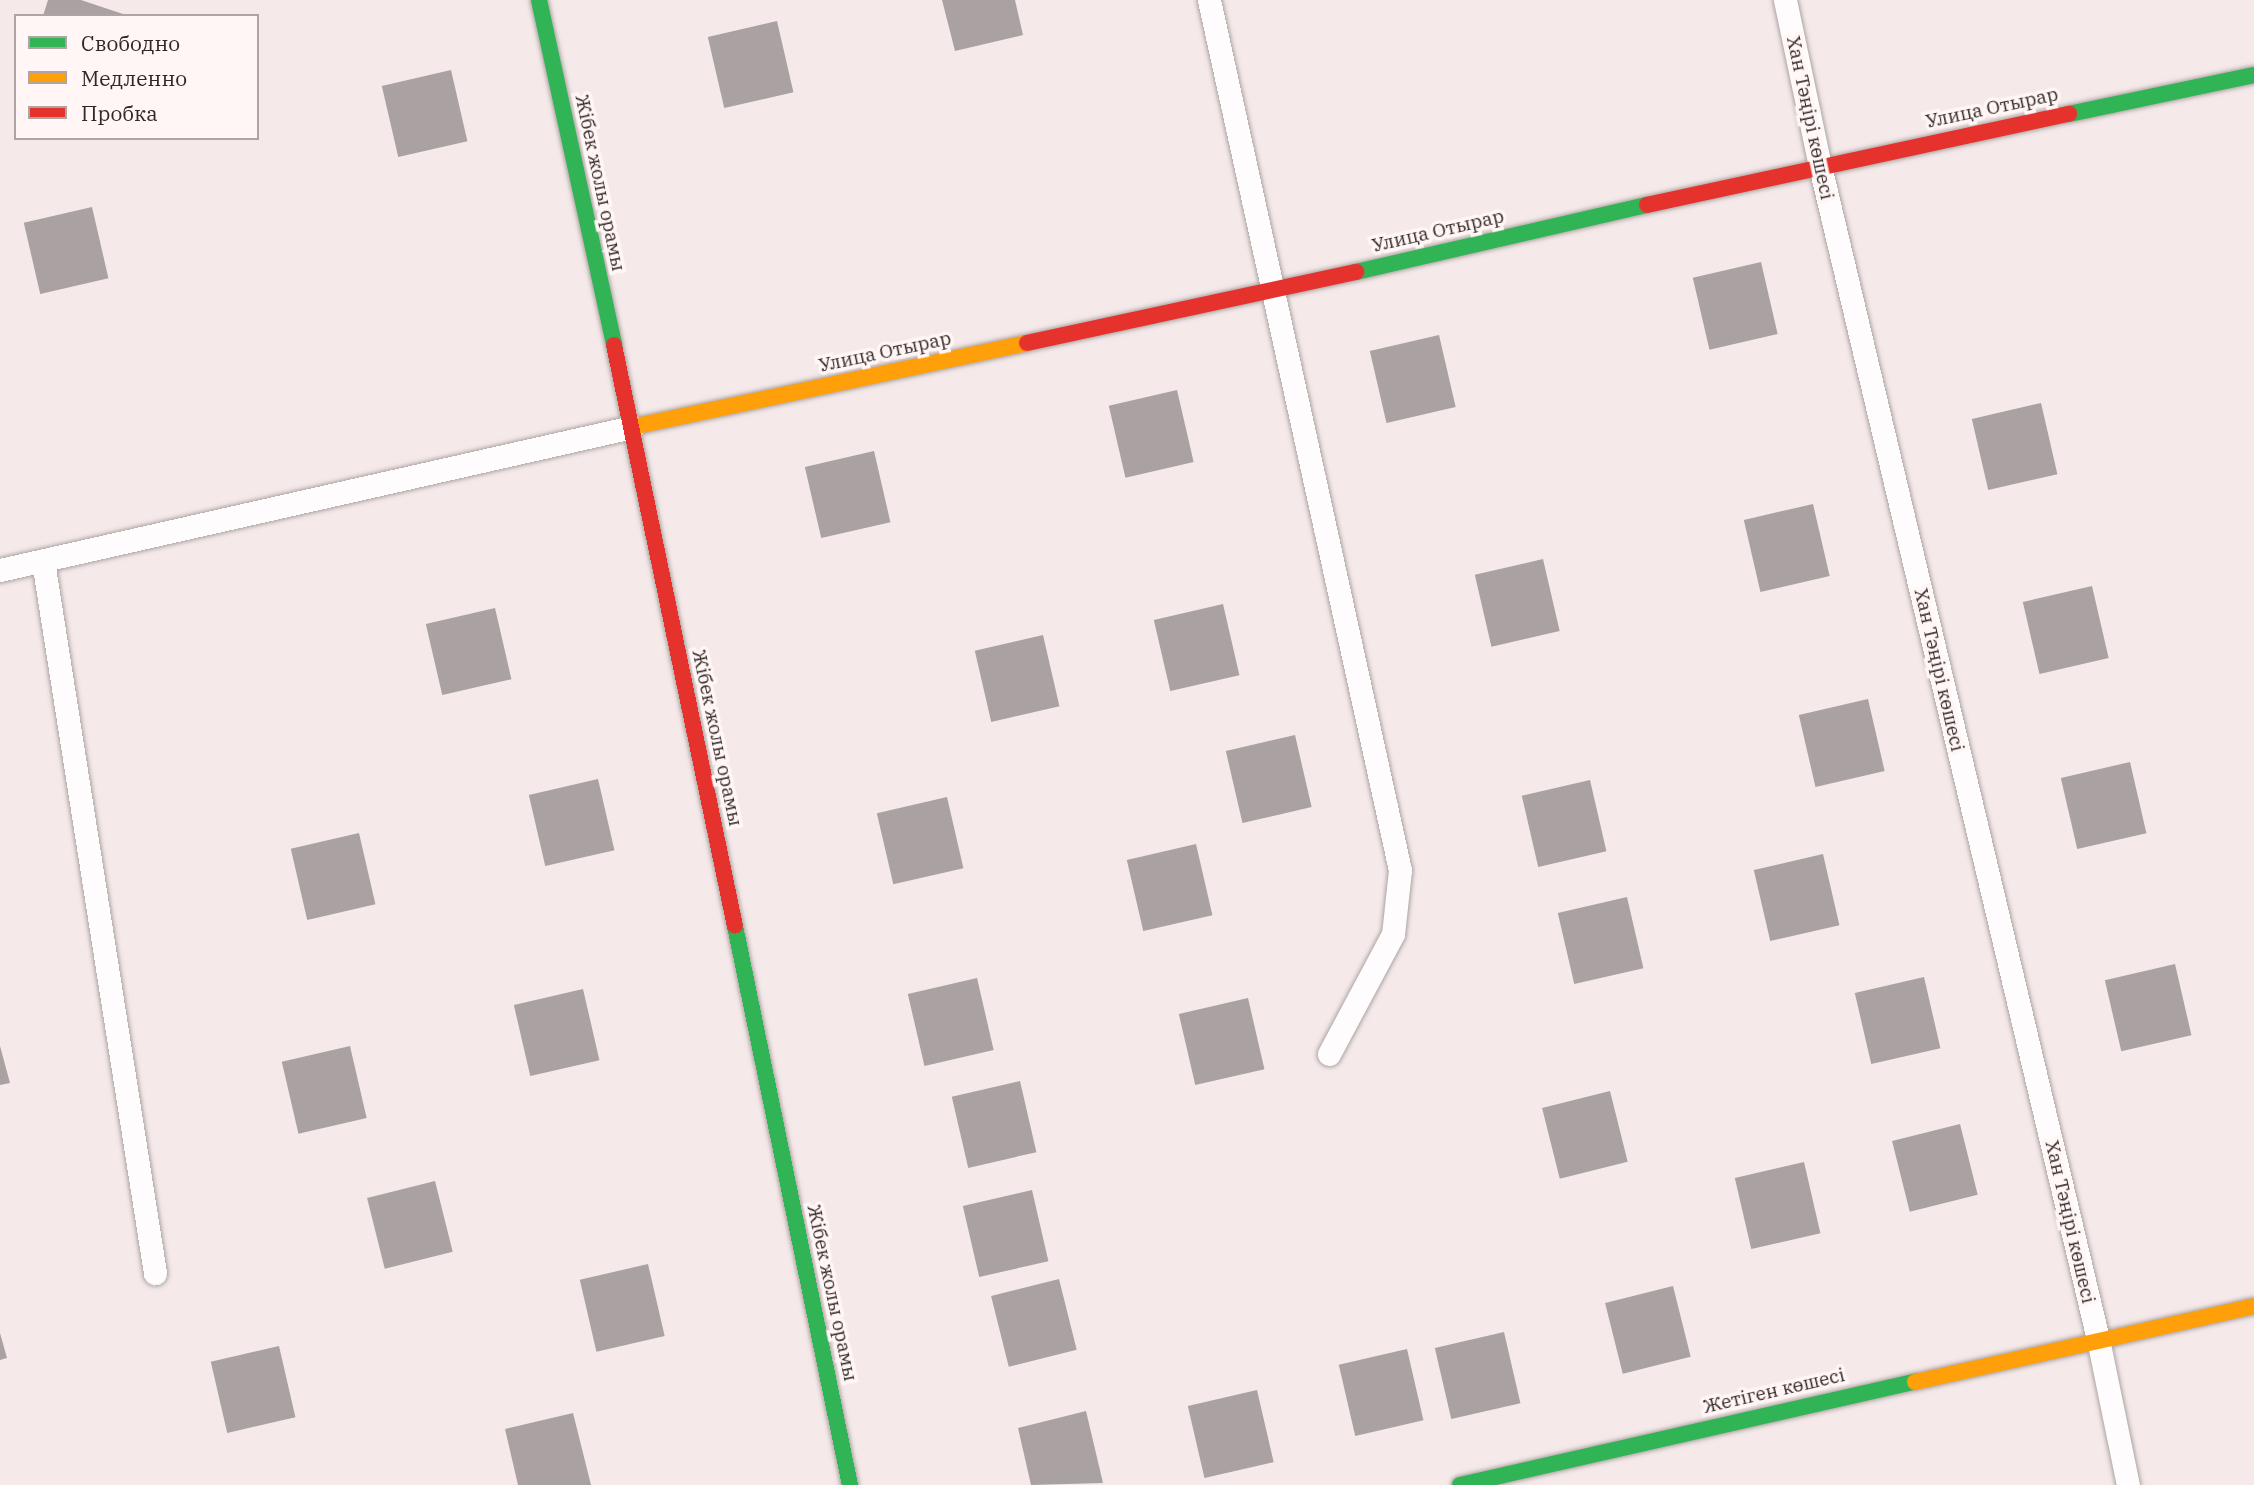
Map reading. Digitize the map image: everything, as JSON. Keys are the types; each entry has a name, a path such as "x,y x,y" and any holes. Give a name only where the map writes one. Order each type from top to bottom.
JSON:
{"street":[{"name":"Жібек жолы орамы","path":"539,0 632,428 850,1485"},
{"name":"Улица Отырар","path":"632,428 1271,291 1820,166 2254,75"},
{"name":"Жетіген көшесі","path":"1460,1485 2098,1339 2254,1306"}],"lane":[{"path":"1209,0 1400,870 1393,934 1329,1054"},
{"name":"Хан Тәңірі көшесі","path":"1785,0 1820,166 2098,1339 2128,1485"},
{"path":"0,570 632,428"},
{"path":"43,561 155,1273"}],"building":[{"path":"48,0 81,0 123,14 44,14"},
{"path":"942,0 1015,0 1023,35 955,51"},
{"path":"777,21 793,92 724,108 708,37"},
{"path":"451,70 467,141 398,157 382,86"},
{"path":"92,207 108,278 40,294 24,223"},
{"path":"1761,262 1778,334 1709,350 1693,278"},
{"path":"1439,335 1456,407 1386,423 1370,351"},
{"path":"1177,390 1194,462 1125,478 1109,406"},
{"path":"2041,403 2057,474 1988,490 1972,419"},
{"path":"874,451 890,522 821,538 805,467"},
{"path":"1813,504 1830,576 1760,592 1744,520"},
{"path":"1543,559 1560,631 1491,647 1475,575"},
{"path":"2092,586 2109,658 2039,674 2023,602"},
{"path":"1223,604 1239,675 1170,691 1154,620"},
{"path":"495,608 511,679 442,695 426,624"},
{"path":"1043,635 1059,706 991,722 975,651"},
{"path":"1868,699 1885,771 1815,787 1799,715"},
{"path":"1295,735 1312,807 1242,823 1226,751"},
{"path":"2130,762 2146,833 2077,849 2061,778"},
{"path":"598,779 614,850 545,866 529,795"},
{"path":"1590,780 1606,851 1538,867 1522,796"},
{"path":"947,797 963,868 893,884 877,813"},
{"path":"359,833 375,904 307,920 291,849"},
{"path":"1196,844 1212,915 1143,931 1127,860"},
{"path":"1823,854 1839,925 1770,941 1754,870"},
{"path":"1627,897 1643,968 1574,984 1558,913"},
{"path":"2175,964 2191,1035 2121,1051 2105,980"},
{"path":"1924,977 1940,1048 1871,1064 1855,993"},
{"path":"977,978 994,1050 924,1066 908,994"},
{"path":"583,989 599,1060 530,1076 514,1005"},
{"path":"1248,998 1264,1069 1195,1085 1179,1014"},
{"path":"0,1046 10,1083 0,1085"},
{"path":"350,1046 367,1118 298,1134 282,1062"},
{"path":"1020,1081 1036,1152 968,1168 952,1097"},
{"path":"1610,1091 1628,1162 1560,1179 1542,1108"},
{"path":"1960,1124 1978,1195 1910,1212 1892,1141"},
{"path":"1804,1162 1820,1233 1751,1249 1735,1178"},
{"path":"435,1181 453,1252 385,1269 367,1198"},
{"path":"1032,1190 1048,1261 979,1277 963,1206"},
{"path":"648,1264 665,1336 596,1352 580,1280"},
{"path":"1059,1279 1077,1350 1009,1367 991,1296"},
{"path":"1673,1286 1691,1357 1623,1374 1605,1303"},
{"path":"1504,1332 1520,1403 1451,1419 1435,1348"},
{"path":"0,1333 7,1358 0,1360"},
{"path":"279,1346 295,1417 227,1433 211,1362"},
{"path":"1407,1349 1423,1420 1355,1436 1339,1365"},
{"path":"1257,1390 1274,1462 1204,1478 1188,1406"},
{"path":"1086,1411 1103,1483 1031,1485 1018,1428"},
{"path":"573,1413 591,1485 518,1485 505,1429"}],"traffic: fast":[{"path":"539,0 614,345"},
{"path":"2069,114 2254,75"},
{"path":"1356,272 1647,205"},
{"path":"735,926 850,1485"},
{"path":"1460,1485 1915,1382"}],"traffic: slow":[{"path":"632,427 1027,343"},
{"path":"1915,1382 2254,1306"}],"traffic: jam":[{"path":"1647,205 2069,114"},
{"path":"1027,343 1356,272"},
{"path":"614,345 735,926"}]}
